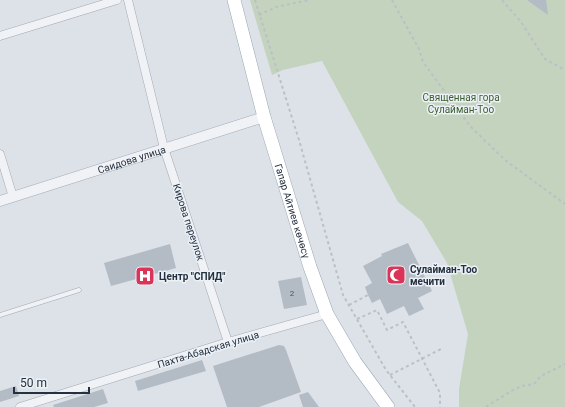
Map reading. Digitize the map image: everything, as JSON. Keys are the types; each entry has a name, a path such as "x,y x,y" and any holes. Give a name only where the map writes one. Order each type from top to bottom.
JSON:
{"main road":[{"name":"Гапар Айтиев көчөсү","path":"234,0 264,116 310,267 327,314 355,362 388,407"}],"street":[{"path":"0,36 117,0"},
{"name":"Кирова переулок","path":"128,0 164,148 228,342"},
{"name":"Саидова улица","path":"0,201 264,116"},
{"path":"0,154 13,197"},
{"name":"Пахта-Абадская улица","path":"20,407 228,342 327,314"}],"lane":[{"path":"0,315 79,290"}],"path":[{"path":"254,0 299,140 343,295 390,375 416,407"},
{"path":"259,15 276,7 309,0"},
{"path":"392,0 419,49 424,62 470,126 505,160 565,204"},
{"path":"502,0 521,22 545,59 565,70"},
{"path":"349,305 368,295"},
{"path":"357,319 377,310 387,330 403,322 440,394 440,407"},
{"path":"390,375 443,348"},
{"path":"486,407 510,391 522,386 534,384 541,376 565,364"}],"green space":[{"name":"Священная гора Сулайман-Тоо","path":"250,0 565,0 565,407 459,407 459,389 468,334 447,263 422,221 398,202 322,61 283,70 272,75"}],"building":[{"path":"527,0 546,0 548,15"},
{"name":"Сулайман-Тоо мечити","path":"408,243 432,291 418,298 424,309 409,316 404,306 387,314 380,299 372,303 368,295 365,287 372,283 363,266 382,256 381,254"},
{"path":"170,244 176,268 111,286 104,263"},
{"path":"301,277 307,305 284,309 278,281"},
{"path":"279,345 284,346 286,350 301,392 259,407 227,407 213,366"},
{"path":"202,360 206,371 138,391 135,381"},
{"path":"16,386 19,396 0,402 0,391"},
{"path":"103,389 108,403 94,407 54,407 53,405"},
{"path":"308,392 319,407 303,407 299,395"}],"place":[{"name":"Сулайман-Тоо мечити","path":"396,275"},
{"name":"Центр \"СПИД\"","path":"145,276"}]}
